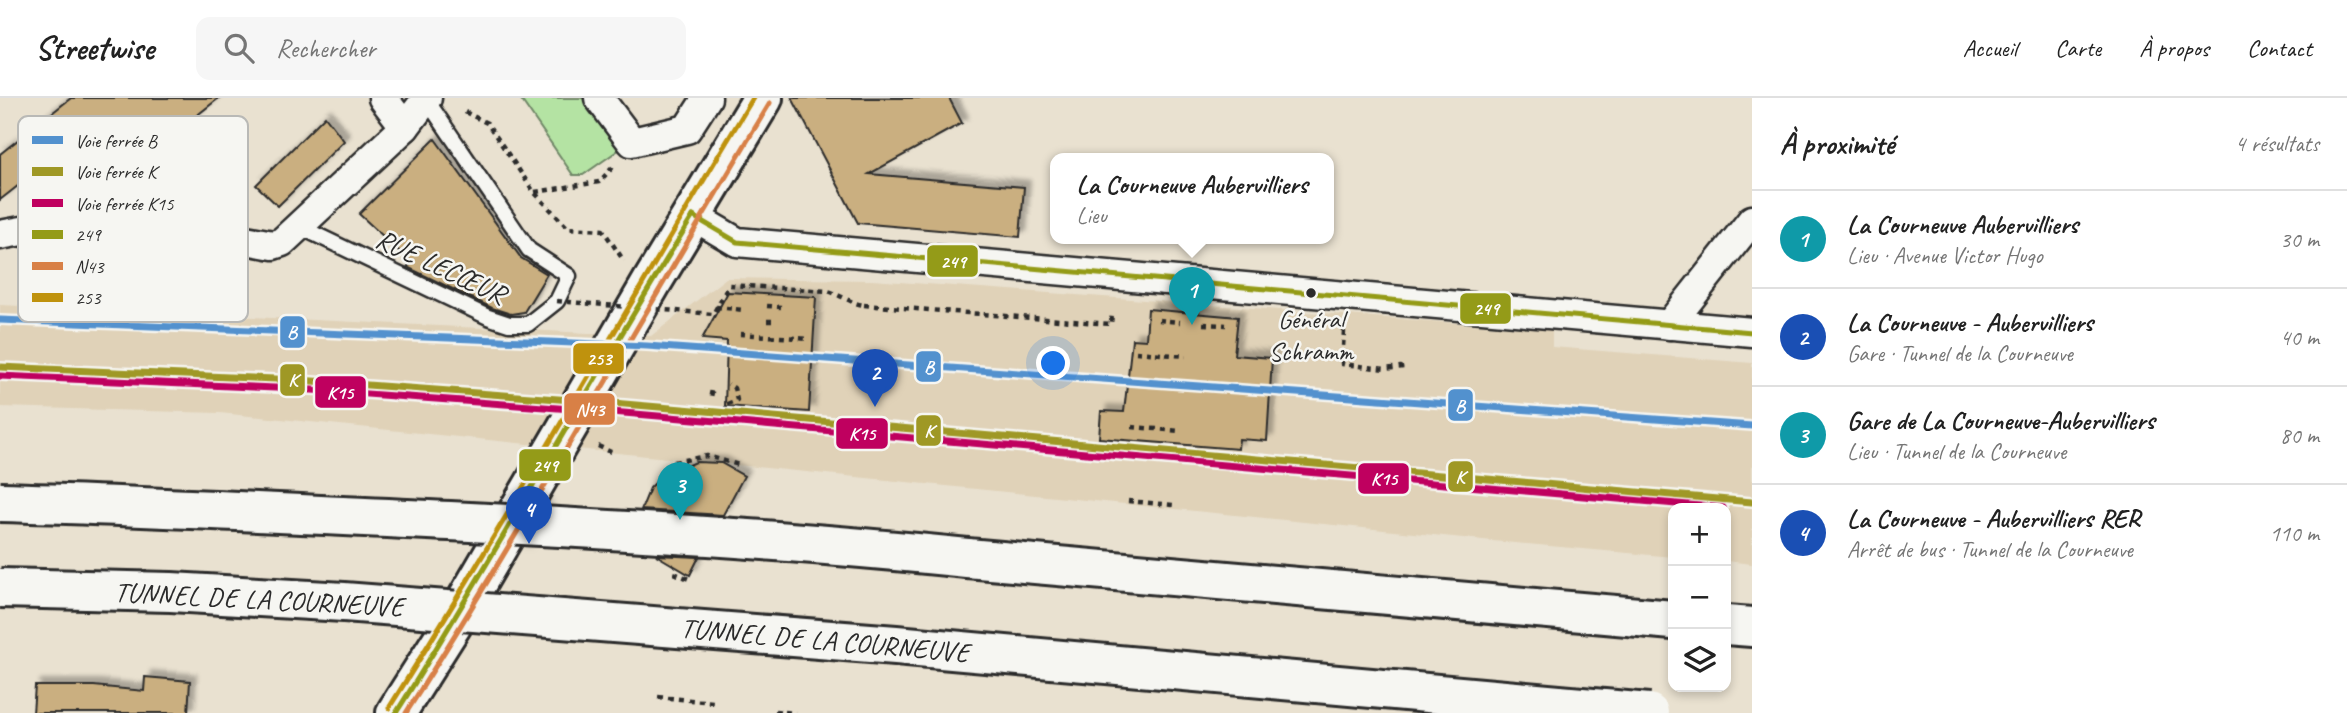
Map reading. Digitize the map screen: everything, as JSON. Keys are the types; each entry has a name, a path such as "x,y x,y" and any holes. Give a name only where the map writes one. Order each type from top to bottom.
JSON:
{"main road":[{"path":"397,713 458,615 652,282 763,98"},
{"path":"0,502 153,506 622,530 790,542 1668,620"},
{"name":"TUNNEL DE LA COURNEUVE","path":"0,588 171,592 454,611 896,645 1648,713"},
{"path":"1731,625 1752,627"}],"street":[{"path":"383,98 405,127"},
{"path":"599,98 632,142 687,129 707,98"},
{"path":"248,240 273,245 282,242 405,127 426,99"},
{"path":"693,216 737,242 1752,332"},
{"path":"1669,325 1752,220"},
{"path":"0,235 18,232"}],"lane":[{"name":"RUE LECŒUR","path":"298,226 488,317 509,324 528,324 557,301 569,276 528,250 426,99"}],"path":[{"path":"464,111 487,124 534,192 568,228 603,230 630,270"},
{"path":"534,192 599,182 615,165"},
{"path":"557,301 713,314 729,285 828,291 852,303 864,305 1111,324 1112,313"},
{"path":"767,306 780,307"},
{"path":"716,307 744,310"},
{"path":"1159,320 1180,321"},
{"path":"1203,324 1226,325"},
{"path":"1344,331 1342,364 1385,369 1401,367 1402,374"},
{"path":"740,334 809,339"},
{"path":"1136,352 1186,356"},
{"path":"727,404 737,400 734,388 728,384"},
{"path":"1132,427 1180,431"},
{"path":"674,462 708,456 739,465"},
{"path":"1128,501 1173,505"},
{"path":"674,573 689,579"},
{"path":"658,697 713,702"},
{"path":"775,711 795,713"}],"shaded area":[{"path":"726,278 872,280 1552,330 1552,347 1752,363 1752,564 1731,562 1731,503 1668,503 1668,557 220,413 0,407 0,305 18,306 18,322 248,322 248,317 651,336"}],"green space":[{"path":"520,98 583,98 620,149 583,175 573,175"}],"building":[{"path":"71,98 219,98 196,116 48,116"},
{"path":"792,98 949,98 962,123 869,174 1024,187 1020,237 858,223"},
{"path":"325,116 344,141 278,206 256,185"},
{"path":"435,139 521,258 547,274 524,312 511,314 492,308 407,267 412,263 359,214"},
{"path":"18,140 18,186 0,200 0,154"},
{"path":"728,292 816,297 809,412 725,406 727,341 702,339"},
{"path":"1148,309 1238,317 1234,355 1272,358 1267,441 1239,439 1238,449 1099,438 1101,411 1124,412 1132,339 1146,340"},
{"path":"696,462 721,463 744,476 723,515 641,510 650,488 661,477"},
{"path":"656,555 699,557 690,575"},
{"path":"145,677 190,681 188,713 33,713 35,686 94,686 144,691"}],"rail line":[{"name":"B","path":"0,320 18,321"},
{"name":"B","path":"50,322 647,346 1752,426"},
{"name":"K","path":"0,367 299,380 613,403 1752,502"},
{"name":"K15","path":"0,376 298,389 612,412 1668,503"}],"transit line":[{"name":"253","path":"389,708 482,557 753,98"},
{"name":"N43","path":"406,713 499,562 770,103"},
{"name":"249","path":"693,216 737,242 1752,332"},
{"name":"249","path":"396,713 472,590 693,216"}],"place":[{"name":"Général Schramm","path":"1311,293"},
{"name":"La Courneuve Aubervilliers","path":"1192,325"},
{"name":"La Courneuve - Aubervilliers","path":"875,407"},
{"name":"Gare de La Courneuve-Aubervilliers","path":"680,520"},
{"name":"La Courneuve - Aubervilliers RER","path":"529,544"}]}
